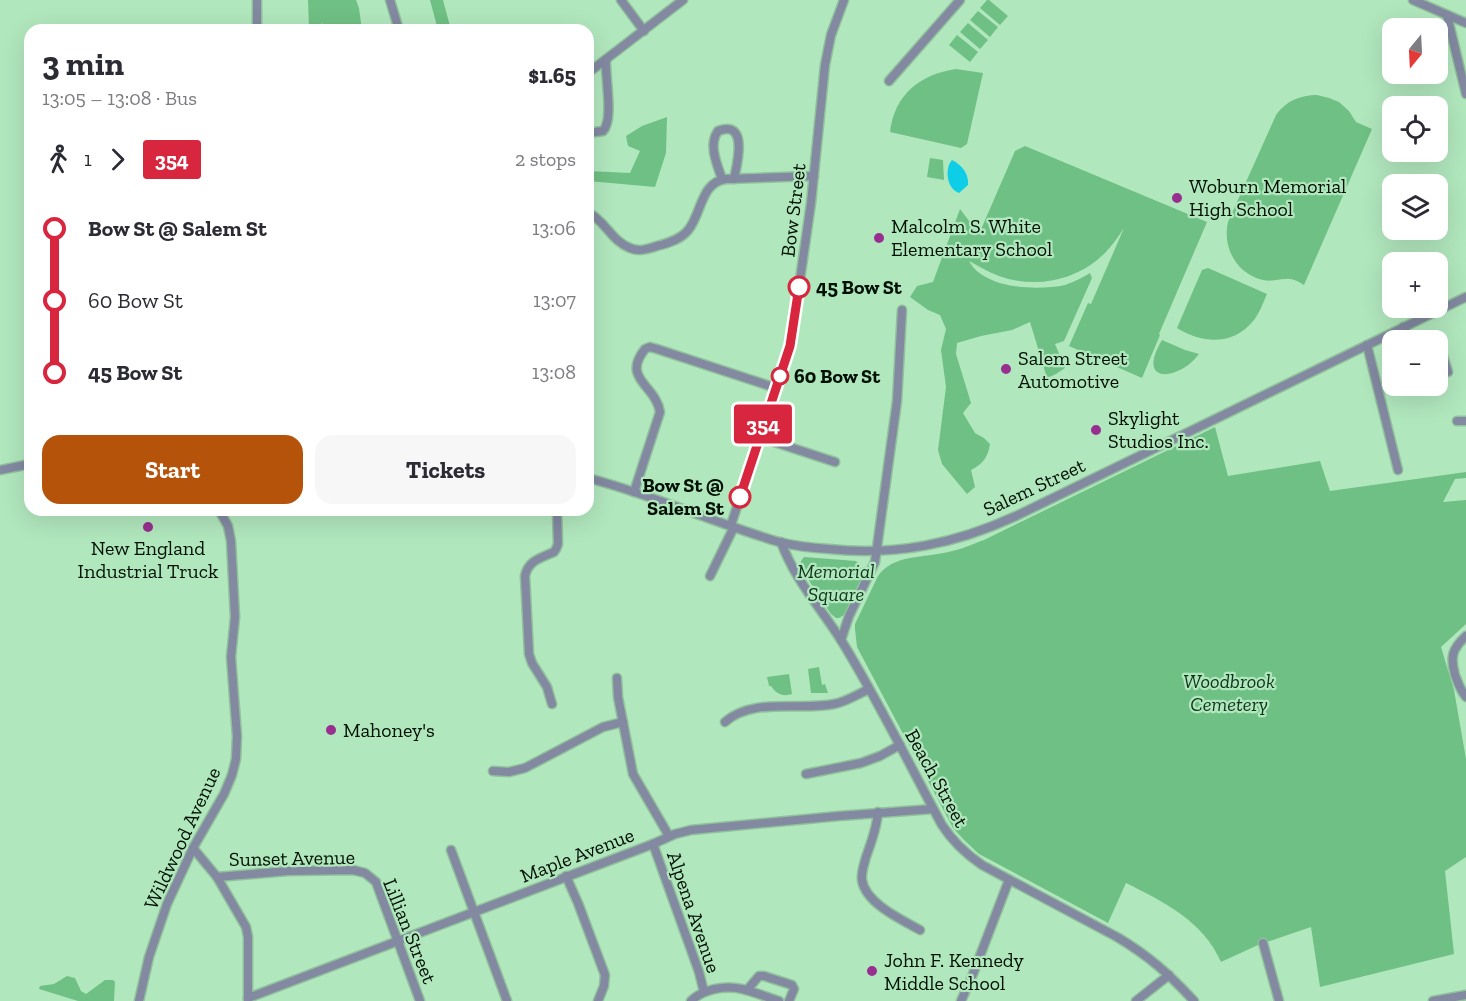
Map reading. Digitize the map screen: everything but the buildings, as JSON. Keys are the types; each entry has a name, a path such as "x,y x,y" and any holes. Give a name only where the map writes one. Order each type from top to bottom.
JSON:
{"street":[{"path":"257,0 257,24"},
{"path":"390,0 397,24"},
{"path":"621,0 644,31"},
{"path":"594,69 683,0"},
{"path":"889,81 960,0"},
{"path":"1413,0 1466,23"},
{"name":"Bow Street","path":"710,576 732,526 791,339 814,176 826,55 841,1"},
{"path":"1447,15 1466,94"},
{"path":"594,132 603,131 608,121 606,60"},
{"path":"722,179 713,141 717,132 724,129 734,132 739,141 740,152 734,179"},
{"path":"594,216 625,246 638,250 648,249 684,234 693,223 706,192 717,181 814,176"},
{"name":"Salem Street","path":"594,480 781,542 853,551 899,550 941,543 998,524 1466,297"},
{"path":"841,640 849,616 874,564 897,401 902,310"},
{"path":"1367,345 1398,470"},
{"path":"634,492 660,412 658,404 636,369 638,358 645,349 650,347 664,351 776,388"},
{"path":"759,437 835,462"},
{"path":"4,469 24,465"},
{"name":"Wildwood Avenue","path":"139,1001 149,957 164,913 193,848 228,787 237,750 231,664 235,617 231,541 228,526 222,516"},
{"path":"552,704 547,687 534,668 529,654 525,576 532,562 554,552 557,547 557,516"},
{"name":"Beach Street","path":"781,542 794,571 841,640 946,832 959,848 982,865 1118,937 1145,954 1194,1001"},
{"path":"1466,636 1456,646 1452,658 1458,683 1466,697"},
{"path":"617,678 617,692 634,777 669,837"},
{"path":"725,722 739,713 764,708 836,704 869,689"},
{"path":"493,771 509,772 525,768 603,727 623,722"},
{"path":"806,774 861,763 900,745"},
{"name":"Maple Avenue","path":"248,1000 675,834 692,830 933,809"},
{"path":"878,812 863,867 863,885 880,905 920,930"},
{"name":"Alpena Avenue","path":"653,844 704,992"},
{"path":"193,848 217,877 247,930 248,1000"},
{"path":"451,850 507,1001"},
{"name":"Sunset Avenue","path":"217,877 260,872 315,870 357,870 367,874"},
{"name":"Lillian Street","path":"367,874 376,882 420,1001"},
{"path":"566,876 605,975 605,983 597,1001"},
{"path":"961,1001 1010,880"},
{"path":"1263,944 1279,1001"},
{"path":"1136,1001 1169,975"},
{"path":"747,990 759,976 764,976 792,985 793,990 789,1001"},
{"path":"692,1001 704,992 737,988 779,1001"},
{"path":"1432,1001 1466,995"}],"green space":[{"path":"308,0 356,0 361,24 309,24"},
{"path":"430,0 443,0 449,24 436,24"},
{"path":"987,0 1008,16 1000,25 980,8"},
{"path":"978,11 998,27 990,37 970,20"},
{"path":"968,23 988,40 980,49 960,32"},
{"path":"957,35 978,52 970,62 949,45"},
{"path":"956,69 983,73 967,144 961,148 890,132 897,107 911,88 931,76"},
{"path":"1317,95 1339,102 1356,122 1372,129 1304,285 1291,279 1263,280 1246,272 1234,258 1227,241 1228,222 1276,115 1294,100"},
{"path":"667,117 666,153 655,187 594,182 594,171 630,173 640,151 628,146 626,136 642,126"},
{"path":"1025,146 1207,222 1142,378 1069,346 1088,303 1091,304 1124,228 1107,251 1093,263 1081,271 1054,280 1027,282 1013,280 969,261 986,277 1012,286 1040,288 1065,285 1090,273 1092,278 1064,341 1055,344 1065,368 1056,374 1047,378 1030,322 1012,330 957,343 956,354 971,403 963,413 975,433 990,444 984,460 971,470 975,487 967,494 942,464 938,450 946,387 941,350 946,329 940,315 928,310 910,297 917,286 933,282 960,209 979,234 1015,151"},
{"path":"930,158 943,160 944,180 927,177"},
{"path":"1208,268 1267,294 1260,311 1246,328 1237,334 1217,340 1197,337 1177,328 1202,270"},
{"path":"1162,340 1199,354 1181,370 1163,374 1157,371 1154,365 1155,355"},
{"name":"Woodbrook Cemetery","path":"1215,427 1228,476 1320,461 1330,491 1466,472 1466,478 1455,479 1443,502 1466,500 1466,624 1441,647 1454,690 1466,759 1466,857 1445,871 1454,954 1320,987 1311,927 1258,945 1221,962 1204,935 1181,914 1126,883 1108,923 979,854 953,828 857,647 855,624 878,576 892,564 910,558 953,551 984,540"},
{"name":"Memorial Square","path":"804,557 856,561 860,566 863,575 844,615 836,618 831,614 800,567"},
{"path":"819,667 822,685 825,684 828,693 811,693 808,669"},
{"path":"789,674 792,694 780,694 769,686 767,677"},
{"path":"67,976 75,978 81,991 86,994 105,980 113,980 115,982 114,1001 78,1001 39,989 40,986 54,984"}],"water":[{"path":"952,160 962,167 967,177 968,185 959,193 949,183 948,168"}],"bus line":[{"name":"354","path":"740,497 790,346 799,287"}],"place":[{"name":"Woburn Memorial High School","path":"1177,198"},
{"name":"Malcolm S. White Elementary School","path":"879,238"},
{"name":"45 Bow St","path":"799,287"},
{"name":"Salem Street Automotive","path":"1006,369"},
{"name":"60 Bow St","path":"780,376"},
{"name":"Skylight Studios Inc.","path":"1096,430"},
{"name":"Bow St @ Salem St","path":"740,497"},
{"name":"New England Industrial Truck","path":"148,527"},
{"name":"Mahoney's","path":"331,730"},
{"name":"John F. Kennedy Middle School","path":"872,971"}]}
